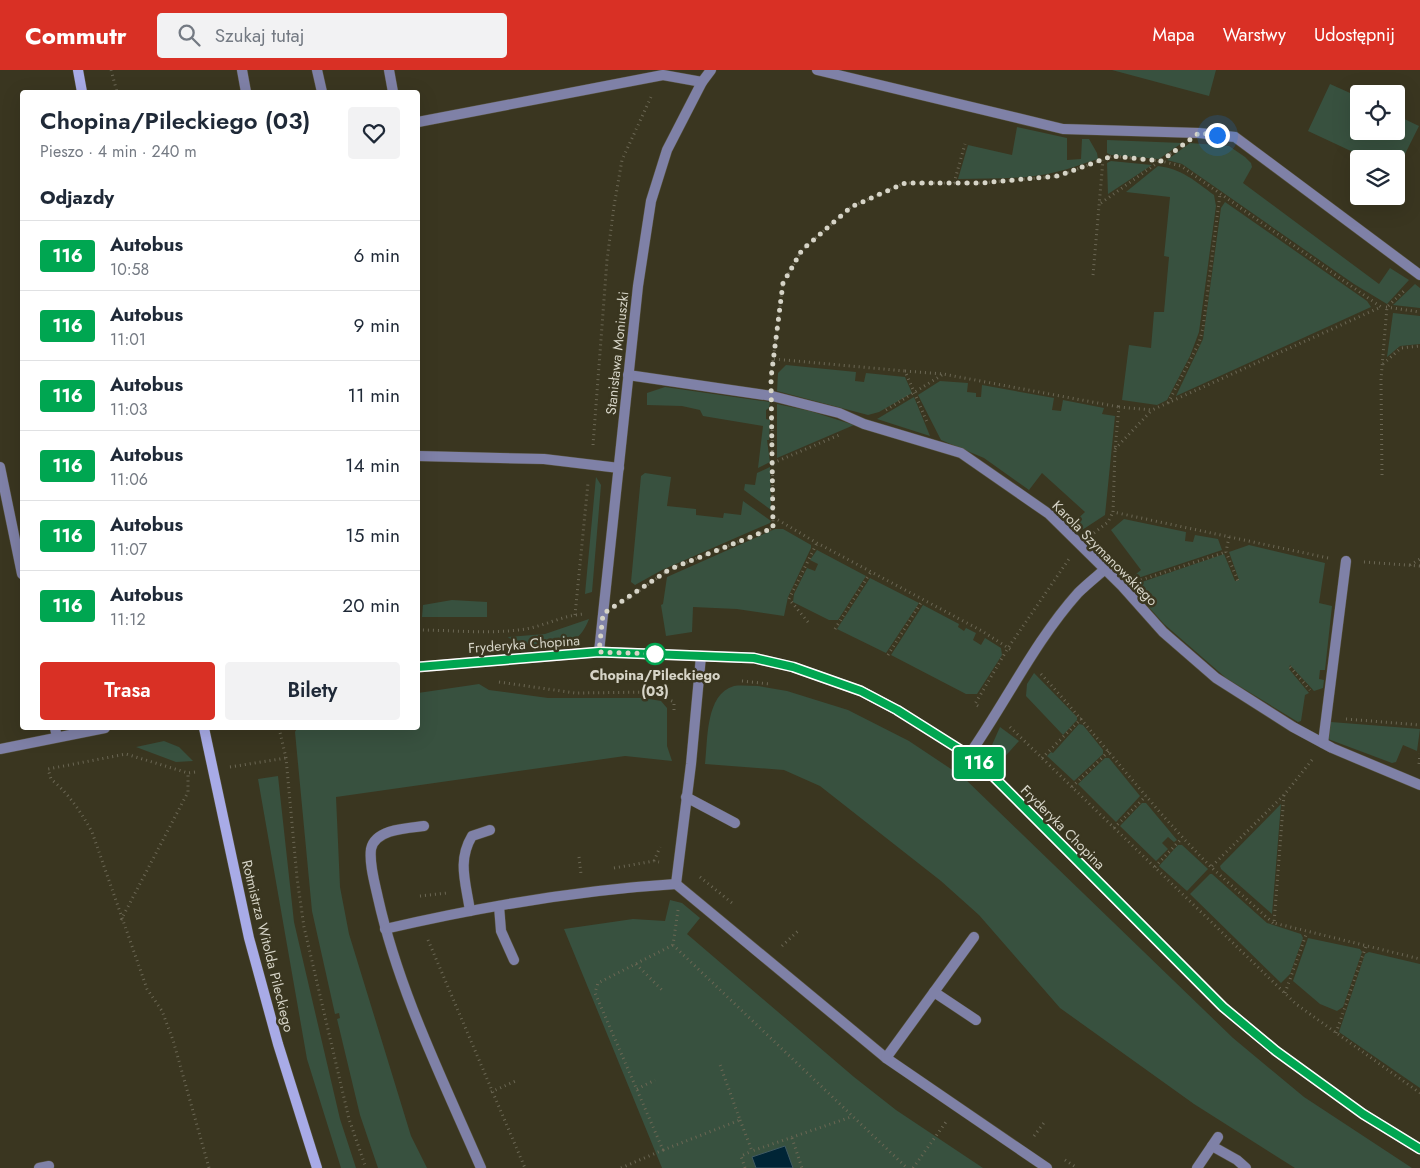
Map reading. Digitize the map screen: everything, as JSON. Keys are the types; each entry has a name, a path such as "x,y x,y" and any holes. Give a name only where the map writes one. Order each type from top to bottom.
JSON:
{"street":[{"path":"78,70 82,90"},
{"path":"242,70 246,90"},
{"path":"317,70 322,90"},
{"path":"389,70 393,90"},
{"name":"Stanisława Moniuszki","path":"599,652 638,286 651,201 668,150 702,82 711,70"},
{"path":"818,70 1063,129 1199,133 1235,137 1420,275"},
{"path":"420,122 663,75 702,82"},
{"name":"Karola Szymanowskiego","path":"628,375 772,396 839,413 864,424 960,453 1049,514 1078,545 1122,586 1163,632 1216,678 1293,727 1323,743 1420,785"},
{"path":"420,456 544,458 619,468"},
{"path":"0,467 20,564"},
{"path":"1323,743 1346,561"},
{"path":"968,755 995,717 1028,663 1079,593 1104,570"},
{"name":"Fryderyka Chopina","path":"420,667 599,652 754,658 828,678 861,691 897,710 985,768 1223,1007 1276,1051 1363,1114 1420,1149"},
{"path":"676,884 701,656"},
{"path":"0,749 56,732 80,730"},
{"name":"Rotmistrza Witolda Pileckiego","path":"204,730 249,938 278,1044 317,1168"},
{"path":"686,797 735,823"},
{"path":"424,826 392,831 378,837 371,848 374,878 394,962 482,1168"},
{"path":"470,911 462,860 464,849 472,836 490,830"},
{"path":"385,929 499,906 634,887 676,884 886,1058 1047,1168"},
{"path":"499,906 501,931 514,960"},
{"path":"886,1058 974,937"},
{"path":"934,992 976,1020"},
{"path":"1197,1168 1218,1137"},
{"path":"1212,1146 1237,1160 1246,1168"}],"path":[{"path":"112,70 117,90"},
{"path":"575,615 607,260 622,160 642,115 663,75"},
{"path":"1101,203 1199,133"},
{"path":"954,183 965,144"},
{"path":"420,630 518,631 542,626 568,615 603,614 670,569 773,528 771,378 783,283 802,250 851,207 905,183 981,183 1058,176 1112,156 1161,161 1181,166 1381,307"},
{"path":"1093,276 1101,203 1103,160"},
{"path":"1168,403 1199,343 1203,328 1220,194"},
{"path":"1382,475 1382,364 1387,307 1420,275"},
{"path":"1115,450 1152,410 1381,307 1420,312"},
{"path":"1382,364 1400,348 1420,346"},
{"path":"774,359 943,374 1119,406 1152,410"},
{"path":"905,371 937,446"},
{"path":"1119,406 1115,450 1113,512 1108,522 1078,545 1008,648 975,704 1008,725 1285,994 1420,1094"},
{"path":"1113,512 1346,561 1420,566"},
{"path":"773,517 870,573 982,631 1028,663 1082,718 1182,838 1274,923 1420,959"},
{"path":"1229,537 1226,552 1238,581"},
{"path":"808,622 789,599 817,543"},
{"path":"1122,586 1226,552"},
{"path":"1410,565 1420,559"},
{"path":"834,629 870,573"},
{"path":"888,655 922,601"},
{"path":"1290,666 1320,702 1328,703"},
{"path":"492,681 575,693 653,692 674,702"},
{"path":"1042,758 1082,718"},
{"path":"1326,718 1420,725"},
{"path":"280,730 286,758 297,878 304,927 349,1119 366,1168"},
{"path":"1211,866 1284,795 1323,743"},
{"path":"1072,786 1109,751"},
{"path":"209,1168 173,1040 162,1011 147,989 121,920 92,832 80,810 60,787 51,780 48,769 126,754 188,773 286,758"},
{"path":"121,920 188,792 188,773"},
{"path":"1274,923 1284,795"},
{"path":"1114,828 1146,796"},
{"path":"1155,867 1182,838"},
{"path":"578,857 581,874"},
{"path":"672,944 679,907"},
{"path":"782,946 799,930"},
{"path":"1285,994 1307,932"},
{"path":"428,940 491,1092 525,1168"},
{"path":"663,1150 595,993 598,983 672,944"},
{"path":"672,944 851,1117 907,1168"},
{"path":"1336,1033 1366,946"},
{"path":"636,964 664,992"},
{"path":"719,1062 752,1152"},
{"path":"491,1092 518,1080"},
{"path":"637,1089 655,1080"},
{"path":"913,1168 957,1106"},
{"path":"745,1168 741,1156 851,1117"},
{"path":"621,1168 740,1120"},
{"path":"1032,1139 1046,1120"},
{"path":"792,1138 802,1168"}],"green space":[{"path":"1112,70 1216,70 1209,96"},
{"path":"1330,84 1350,93 1350,140 1405,140 1405,119 1419,126 1405,154 1405,150 1350,151 1308,131"},
{"path":"1017,127 1067,138 1067,160 1081,159 1082,139 1089,139 1097,153 1098,159 1044,175 958,179 968,145 1012,155"},
{"path":"1107,140 1182,143 1159,159 1111,155 1107,153"},
{"path":"1190,143 1229,146 1245,157 1252,167 1243,183 1379,284 1390,268 1409,280 1387,304 1354,284 1182,164 1167,160"},
{"path":"1111,161 1152,165 1108,194 1107,163"},
{"path":"1158,166 1174,170 1194,180 1214,195 1216,206 1199,332 1190,356 1167,400 1157,405 1122,400 1129,345 1151,348 1154,312 1164,312 1169,257 1164,256 1170,197 1126,192"},
{"path":"1225,202 1367,301 1371,307 1176,396 1203,339 1221,208"},
{"path":"1415,284 1420,288 1420,308 1393,305"},
{"path":"1393,313 1420,316 1420,344 1400,346 1387,357"},
{"path":"786,365 856,372 855,381 864,382 866,373 905,377 912,393 879,412 868,415 777,391 778,373"},
{"path":"940,381 968,383 967,392 976,393 976,397 981,397 982,385 1054,398 1052,410 1061,411 1063,400 1104,408 1102,414 1115,416 1105,515 1079,532 1071,525 1085,512 1042,473 1029,490 984,458 941,440 918,395"},
{"path":"665,387 770,402 769,408 766,410 766,419 770,420 769,440 767,440 770,462 758,468 763,426 703,416 700,410 682,406 647,405 647,393"},
{"path":"914,397 930,436 877,419"},
{"path":"777,404 810,411 854,425 777,458"},
{"path":"770,467 771,510 744,490 745,484 755,485 757,473"},
{"path":"645,473 671,477 667,506 696,509 696,515 723,518 724,513 741,515 743,501 771,521 662,570 635,585 631,582 641,476"},
{"path":"596,477 601,485 592,592 585,594"},
{"path":"1124,519 1186,532 1185,541 1193,542 1195,535 1218,539 1222,550 1126,582 1141,570 1111,530"},
{"path":"775,529 783,529 811,545 788,597 784,616 737,609 693,607 692,632 666,636 661,605 663,604 667,577"},
{"path":"1249,545 1325,563 1319,603 1332,606 1325,670 1320,670 1319,679 1324,680 1323,688 1314,691 1290,665 1289,669 1309,693 1305,695 1301,721 1298,722 1226,678 1164,624 1130,586 1224,554 1235,581 1239,580 1229,552"},
{"path":"817,550 866,576 838,620 829,620 793,602 794,594 807,568 815,571 818,564 810,560"},
{"path":"870,578 919,603 886,653 837,629"},
{"path":"452,600 487,602 487,617 422,617 423,605"},
{"path":"923,605 959,624 958,627 964,631 966,628 976,633 973,640 981,645 985,638 1001,648 1002,655 977,694 966,694 891,655"},
{"path":"589,619 581,634 567,642 529,644 520,643 508,637 545,634"},
{"path":"1034,673 1077,717 1077,720 1063,735 1026,696 1027,684"},
{"path":"479,684 489,690 548,698 644,698 661,701 667,708 667,746 672,761 625,756 336,797 340,887 349,934 411,1136 427,1168 378,1168 360,1115 337,1019 340,1018 339,1013 335,1014 312,911 295,732 296,730 420,730 420,693"},
{"path":"734,686 758,686 787,691 848,710 909,741 963,777 1233,1038 1304,1097 1412,1168 1295,1168 1194,1104 1060,1008 979,915 941,881 820,786 784,770 705,764 710,719 718,698"},
{"path":"1331,722 1420,729 1417,751 1403,745 1396,762 1392,763 1328,739"},
{"path":"1079,724 1083,725 1103,750 1103,754 1074,781 1047,756 1051,752 1053,753"},
{"path":"1000,727 1019,741 1001,761 996,756 992,745"},
{"path":"164,741 179,747 193,761 176,762 136,747"},
{"path":"1105,758 1109,758 1140,796 1116,822 1078,784"},
{"path":"278,776 294,922 340,1119 356,1168 341,1168 307,1059 258,779"},
{"path":"1142,803 1146,803 1177,840 1174,842 1168,837 1162,843 1168,849 1156,861 1120,826"},
{"path":"1281,804 1272,914 1221,869 1220,866"},
{"path":"1178,845 1182,845 1208,869 1187,891 1159,866"},
{"path":"1210,874 1267,923 1301,934 1303,938 1290,974 1281,983 1190,894"},
{"path":"670,900 682,903 700,918 687,934 854,1077 896,1110 983,1168 662,1168 564,929 633,919 665,921"},
{"path":"1308,938 1360,949 1362,952 1343,1007 1337,1011 1320,1004 1293,981"},
{"path":"1369,952 1420,964 1420,1088 1339,1032 1365,954"}],"water":[{"path":"785,1146 793,1168 756,1168 752,1157"}],"bus line":[{"name":"116","path":"420,667 431,664 599,652 754,658 793,667 861,691 948,740 978,761 1223,1007 1276,1051 1363,1114 1420,1149"}],"place":[{"name":"Chopina/Pileckiego (03)","path":"655,654"}],"route":[{"path":"655,654 599,652 603,614 670,569 773,528 771,378 783,283 802,250 851,207 905,183 981,183 1058,176 1112,156 1161,161 1199,133 1217,135"}]}
